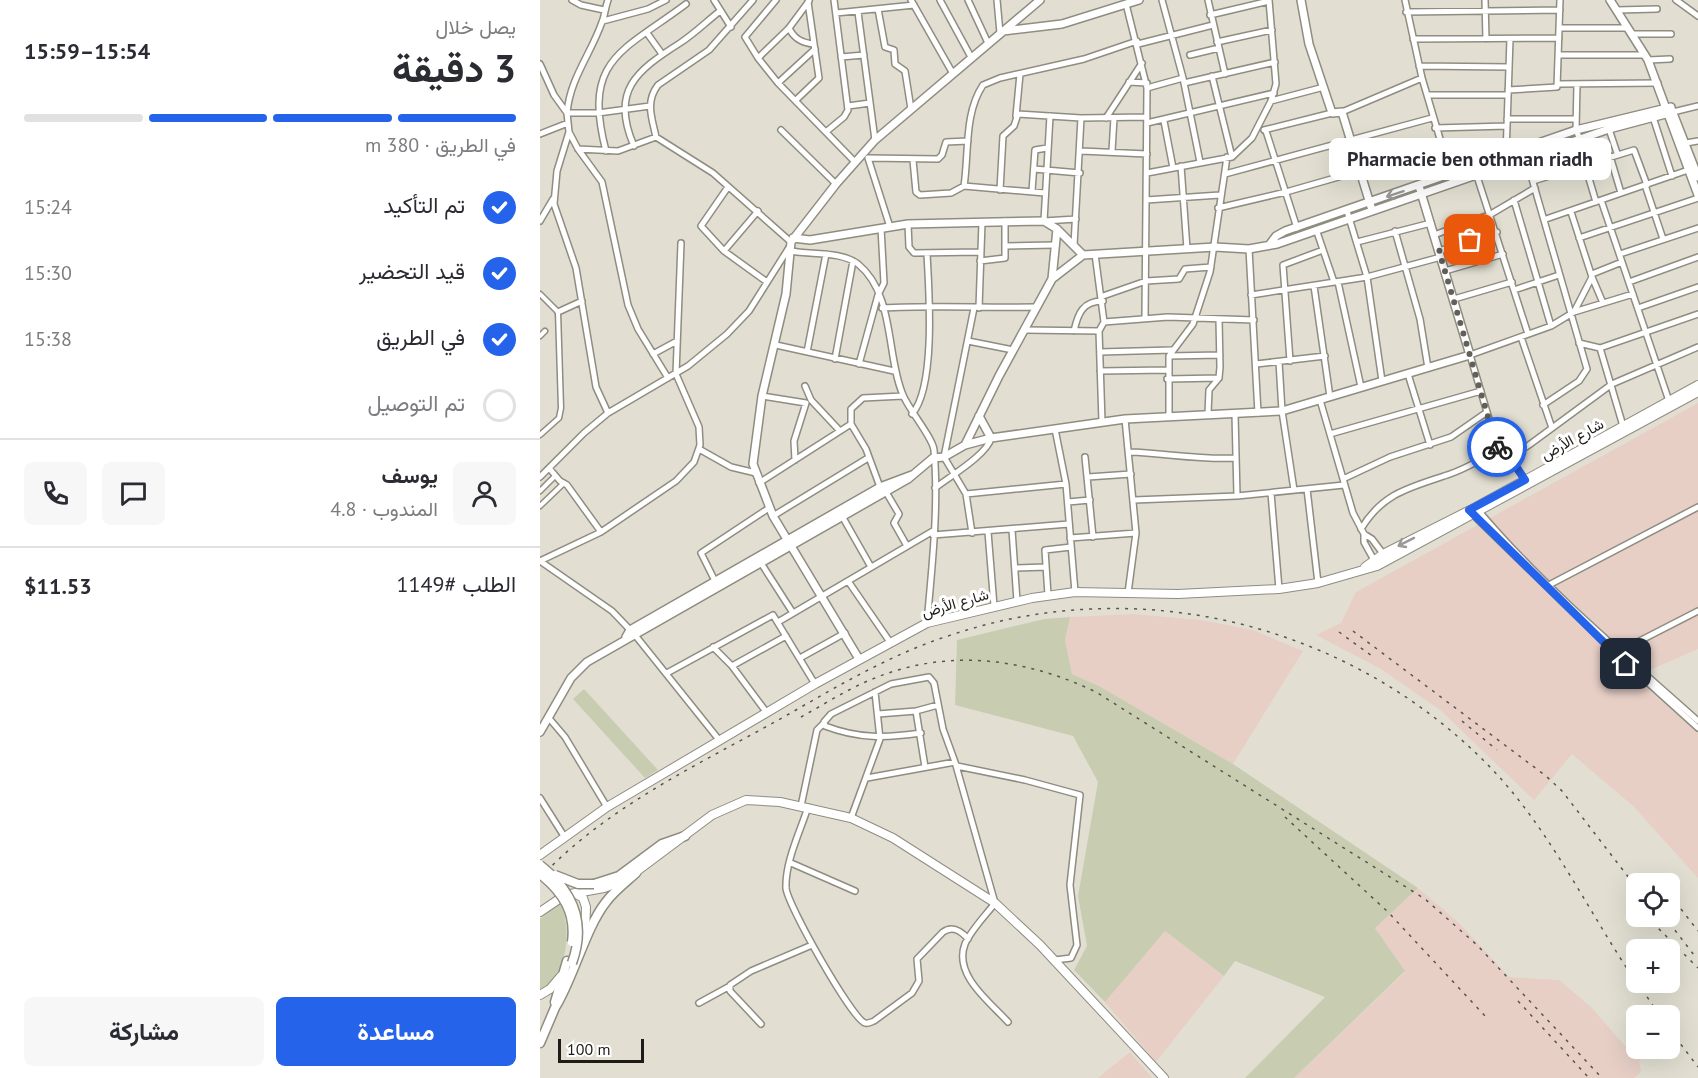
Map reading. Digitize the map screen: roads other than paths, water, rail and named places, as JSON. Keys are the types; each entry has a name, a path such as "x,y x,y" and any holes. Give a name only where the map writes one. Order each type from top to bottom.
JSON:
{"main road":[{"name":"شارع الأرض","path":"540,855 608,807 814,684 927,622 1017,601 1075,592 1178,594 1279,589 1318,583 1375,563 1389,561 1688,394 1698,385"},
{"name":"شارع الأرض","path":"1375,563 1383,554 1475,511 1525,480 1669,401 1698,392"},
{"path":"540,995 550,989 572,961 612,894 636,873 723,808 746,800 804,806 851,818 893,838 994,903 1055,960 1164,1078"},
{"path":"544,872 578,884 594,884 619,876 662,844 685,836"},
{"path":"540,865 561,893 569,909 573,935 572,961"},
{"path":"540,912 555,900 573,893 614,886 636,873"},
{"path":"540,1043 586,928 586,907 583,898 573,893"},
{"path":"540,1021 553,1012 561,976"}],"street":[{"path":"572,0 581,5 604,10"},
{"path":"608,0 603,21 577,73 569,97 567,113 569,132 578,149 602,182 628,305 668,378"},
{"path":"603,21 648,9 666,0"},
{"path":"714,0 731,27"},
{"path":"753,0 731,27 701,57 658,85 652,92 650,106 656,137 706,168 758,211 792,244 853,261 868,275 878,295 892,340 894,371 903,396 912,414 931,441 934,451 933,533 927,622"},
{"path":"776,0 746,36 758,58 778,83 855,162"},
{"path":"827,131 844,117 848,106 834,0"},
{"path":"940,0 970,57"},
{"path":"968,0 988,43"},
{"path":"997,0 1001,32"},
{"path":"541,476 608,413 676,374 738,324 836,184 855,162 867,155 875,140 952,72 1040,0"},
{"path":"1001,32 1062,24 1139,0"},
{"path":"1162,0 1184,81 1200,162"},
{"path":"1208,0 1225,74"},
{"path":"1301,0 1309,44 1332,113"},
{"path":"1405,0 1432,118 1452,179"},
{"path":"1485,0 1486,39"},
{"path":"1427,95 1508,93 1554,89 1558,84 1560,0"},
{"path":"1579,238 1698,196 1686,143 1646,58 1610,0"},
{"path":"1676,0 1698,16"},
{"path":"758,58 789,28 809,1"},
{"path":"796,100 819,78 809,1"},
{"path":"1147,173 1230,157 1247,145 1259,128 1274,93 1275,62 1269,1 1210,15"},
{"path":"836,14 912,2 952,72"},
{"path":"606,151 598,113 602,80 609,64 623,48 686,4"},
{"path":"1126,4 1138,42 1147,85 1145,318"},
{"path":"878,9 885,47 894,50 895,64 905,71 911,109"},
{"path":"1617,9 1657,9"},
{"path":"1406,12 1560,10"},
{"path":"634,146 628,132 624,109 631,82 642,68 690,36 720,11"},
{"path":"858,12 875,140"},
{"path":"964,186 968,141 975,102 983,85 991,81 1084,59 1138,42 1213,26"},
{"path":"789,28 795,37 814,46"},
{"path":"1560,28 1671,34"},
{"path":"1190,55 1272,30"},
{"path":"647,33 662,54"},
{"path":"1413,39 1559,38"},
{"path":"1506,155 1510,39"},
{"path":"778,83 814,46"},
{"path":"841,57 864,55"},
{"path":"1559,55 1671,59"},
{"path":"1129,82 1147,85 1184,81 1275,62"},
{"path":"1106,118 1142,63"},
{"path":"540,64 543,80 567,113"},
{"path":"1419,66 1509,67"},
{"path":"1000,190 1003,136 1014,126 1020,74"},
{"path":"1169,416 1167,370 1171,353 1196,318 1211,267 1220,195 1230,157 1212,76"},
{"path":"1259,128 1266,131 1342,112 1422,78"},
{"path":"1558,84 1658,83"},
{"path":"1577,84 1576,130 1669,401"},
{"path":"1271,100 1324,87"},
{"path":"1016,116 1023,113 1164,121 1274,93"},
{"path":"848,106 870,104"},
{"path":"567,113 598,113 650,106"},
{"path":"964,445 1053,279 1083,255 1215,247 1249,249 1270,244 1317,232 1422,194 1474,166 1576,130 1698,106"},
{"path":"1270,244 1278,234 1370,202 1419,186 1477,175 1671,110"},
{"path":"1671,110 1692,169 1698,177"},
{"path":"1342,112 1372,212"},
{"path":"1044,220 1050,116"},
{"path":"1653,117 1672,176"},
{"path":"1074,245 1080,173 1081,118"},
{"path":"1112,151 1114,118"},
{"path":"1225,174 1432,118"},
{"path":"1436,128 1576,119"},
{"path":"1164,121 1173,168"},
{"path":"540,134 568,123"},
{"path":"1610,129 1617,153"},
{"path":"781,130 836,184"},
{"path":"1266,131 1278,161 1296,228"},
{"path":"569,132 557,171 555,197 557,213 570,243 596,387 608,413"},
{"path":"578,149 606,151 634,146 656,137"},
{"path":"867,155 913,160 938,159 942,156 946,142 968,141"},
{"path":"1686,143 1698,141"},
{"path":"1032,191 1035,150 1047,148"},
{"path":"1218,208 1286,192 1440,148"},
{"path":"1533,181 1617,153 1635,150 1663,239"},
{"path":"1081,151 1147,153"},
{"path":"867,155 890,227"},
{"path":"1610,156 1621,193"},
{"path":"1526,158 1586,364 1584,375 1543,405"},
{"path":"913,160 918,194 944,194 964,186 1045,193"},
{"path":"1181,166 1187,249"},
{"path":"1474,166 1528,334"},
{"path":"1034,169 1080,173"},
{"path":"1545,219 1692,169"},
{"path":"1419,186 1498,449 1509,456 1525,480"},
{"path":"728,187 701,225 724,250 767,282"},
{"path":"1434,235 1491,214 1535,188"},
{"path":"1146,200 1220,195"},
{"path":"540,221 555,197"},
{"path":"1514,200 1551,326"},
{"path":"724,250 758,211"},
{"path":"1347,211 1367,277 1382,381"},
{"path":"1571,212 1603,303"},
{"path":"792,244 908,224 1076,219"},
{"path":"1044,220 1057,229 1083,255"},
{"path":"980,261 1004,260 1005,221"},
{"path":"972,533 966,494 944,457 976,308 982,222"},
{"path":"1357,242 1431,223"},
{"path":"908,224 911,251 927,254 980,252"},
{"path":"859,364 884,280 881,228"},
{"path":"1620,254 1698,228"},
{"path":"1053,279 1057,229"},
{"path":"1395,231 1420,318 1428,368"},
{"path":"1317,232 1336,282 1361,387"},
{"path":"1251,295 1367,277 1404,268 1497,232"},
{"path":"540,561 601,532 676,481 690,469 699,449 697,418 676,374 681,243"},
{"path":"792,244 786,294 776,345 762,396 753,451 756,473 773,516 859,659"},
{"path":"1006,246 1055,245"},
{"path":"1249,249 1258,413"},
{"path":"1290,361 1284,263 1323,250"},
{"path":"807,352 826,254"},
{"path":"912,414 920,400 930,335 927,254"},
{"path":"1095,254 1103,298 1104,322 1099,331 1102,422"},
{"path":"1445,272 1503,254"},
{"path":"1629,282 1698,257"},
{"path":"835,359 853,261"},
{"path":"1572,313 1592,276 1622,262"},
{"path":"1074,331 1077,317 1084,306 1091,301 1146,281 1179,279 1185,269 1211,267"},
{"path":"1514,290 1559,275"},
{"path":"1454,299 1512,282"},
{"path":"1314,286 1330,397"},
{"path":"1638,308 1698,287"},
{"path":"540,294 558,312 561,412 556,421 540,435"},
{"path":"631,634 761,563 789,543 883,490 908,480 933,458 944,457 964,445 991,438 1125,419 1282,411 1470,355 1551,326 1572,313 1633,294"},
{"path":"558,312 582,301"},
{"path":"882,308 930,305 976,308 1036,307"},
{"path":"1579,343 1600,348 1698,314"},
{"path":"1104,322 1145,318 1254,320"},
{"path":"1208,414 1209,390 1219,378 1219,319"},
{"path":"1024,330 1099,331"},
{"path":"540,336 545,331"},
{"path":"1521,337 1552,429"},
{"path":"653,354 677,341"},
{"path":"968,341 1013,350"},
{"path":"776,345 894,371"},
{"path":"1509,456 1552,429 1612,384 1698,347"},
{"path":"1600,348 1623,426"},
{"path":"1100,352 1220,355"},
{"path":"1257,364 1325,356"},
{"path":"1279,362 1282,411 1293,490"},
{"path":"1100,371 1167,370"},
{"path":"1408,374 1430,445"},
{"path":"1167,379 1219,378"},
{"path":"795,460 794,441 808,401 805,386"},
{"path":"1330,434 1481,391"},
{"path":"762,396 808,401 840,431"},
{"path":"903,396 863,398 851,409 851,424 863,443 883,490 899,514 894,523 907,546"},
{"path":"1320,400 1343,482 1362,531 1364,543 1375,563"},
{"path":"1134,500 1237,496 1307,489 1343,482 1390,457 1430,445 1461,432 1487,412"},
{"path":"1235,414 1237,496"},
{"path":"934,488 981,454 990,443 991,438 979,416"},
{"path":"1125,419 1136,533 1128,593"},
{"path":"759,483 851,424"},
{"path":"1055,429 1066,484 1075,592"},
{"path":"699,449 731,467 756,473"},
{"path":"1362,531 1375,510 1395,493 1465,469 1498,449"},
{"path":"1129,452 1177,454 1203,460 1235,458"},
{"path":"1085,457 1093,537"},
{"path":"773,516 868,458"},
{"path":"549,468 564,483 601,532"},
{"path":"1088,477 1131,474"},
{"path":"540,491 555,476"},
{"path":"540,506 564,483"},
{"path":"966,494 1066,484"},
{"path":"1307,489 1318,583"},
{"path":"540,732 571,678 582,665 715,581 843,516 883,490"},
{"path":"1270,493 1279,589"},
{"path":"1068,502 1090,500"},
{"path":"1547,585 1698,507"},
{"path":"715,581 701,553 769,508"},
{"path":"1475,511 1547,585 1698,728"},
{"path":"843,516 871,567"},
{"path":"778,622 933,533 988,532 1069,524"},
{"path":"1012,530 1017,601"},
{"path":"1362,531 1372,539 1389,561"},
{"path":"988,532 994,606"},
{"path":"1070,538 1136,533"},
{"path":"1048,595 1046,550 1071,547"},
{"path":"540,561 596,598 667,673 720,741"},
{"path":"761,563 793,613"},
{"path":"1015,568 1046,567"},
{"path":"848,581 890,642"},
{"path":"1617,652 1698,611"},
{"path":"667,673 771,616 775,616 814,684"},
{"path":"800,658 844,633"},
{"path":"732,666 786,636"},
{"path":"713,647 732,666 767,713"},
{"path":"1617,652 1698,721"},
{"path":"968,939 958,930 948,929 943,932 917,958 919,981 912,993 867,1023 852,1010 812,945 786,892 817,730 831,714 874,692 908,679 929,676 934,683 946,739 956,764 994,903 968,939 964,954 970,979 1008,1022"},
{"path":"851,818 880,739 874,692"},
{"path":"878,714 916,711 938,705"},
{"path":"916,711 925,767"},
{"path":"548,717 565,737 608,807"},
{"path":"824,723 835,730 880,739 921,733"},
{"path":"867,778 925,767 956,764 1080,795 1070,885 1076,928 1076,951 1068,960 1055,960"},
{"path":"540,798 564,836"},
{"path":"791,863 855,891"},
{"path":"699,1003 751,971 812,945"},
{"path":"730,986 734,998 761,1023"}],"railway":[{"path":"540,878 596,828 626,807 691,768 888,660 951,635 1021,617 1092,609 1163,611 1233,622 1301,643 1366,673 1426,711 1481,758 1526,809 1546,837 1626,967"},
{"path":"1353,631 1546,776 1562,791 1626,874"},
{"path":"1339,632 1372,656"},
{"path":"801,717 870,680 927,663 984,661 1012,664 1068,680 1096,692 1425,899 1477,945 1602,1078"},
{"path":"1462,721 1497,750"},
{"path":"1285,817 1388,912 1486,1017"},
{"path":"1681,909 1698,931"},
{"path":"1657,927 1698,968"},
{"path":"1672,927 1694,955"},
{"path":"1644,993 1653,1005"},
{"path":"1518,1001 1589,1078"},
{"path":"1680,1043 1698,1067"}],"place":[{"name":"Pharmacie ben othman riadh","path":"1470,240"}]}
